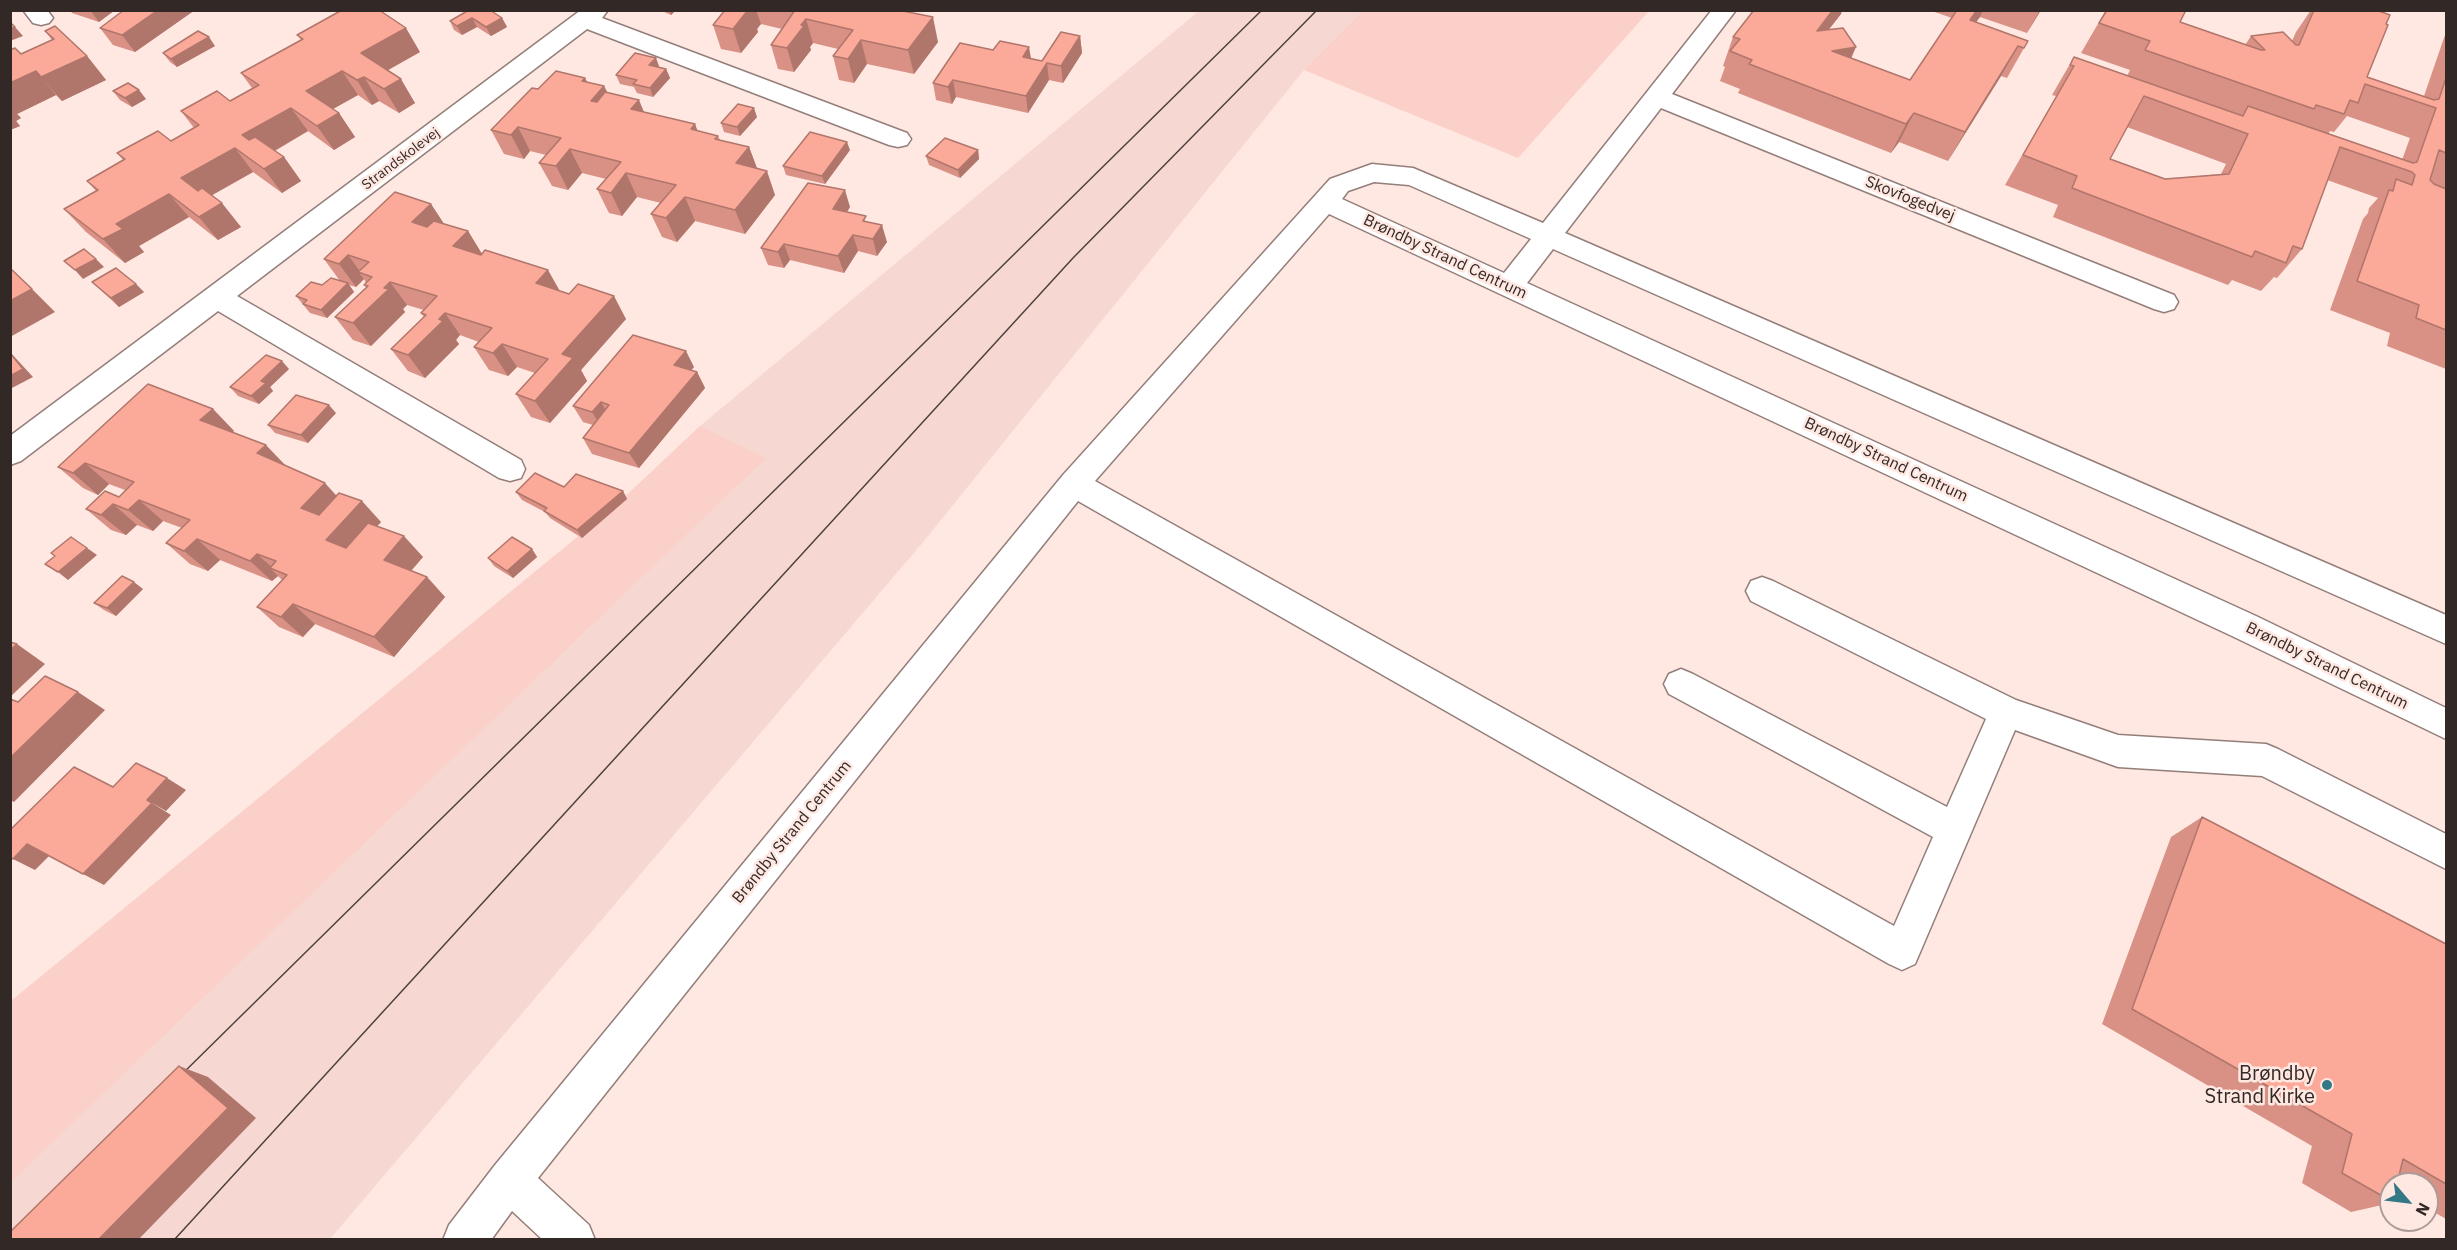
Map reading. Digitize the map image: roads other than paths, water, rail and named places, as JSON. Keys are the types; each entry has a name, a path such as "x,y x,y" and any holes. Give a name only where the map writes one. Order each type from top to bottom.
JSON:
{"street":[{"path":"1509,286 1725,10"},
{"name":"Strandskolevej","path":"10,453 591,15 898,139"},
{"name":"Skovfogedvej","path":"1656,97 2164,302"},
{"name":"Brøndby Strand Centrum","path":"464,1239 1074,484 1339,185 1372,173 1413,177 2446,630"},
{"name":"Brøndby Strand Centrum","path":"1324,201 2234,621 2446,724"},
{"path":"218,298 510,469"},
{"path":"1074,484 1902,951 2006,712"},
{"path":"1762,591 2006,712 2118,751 2266,760 2446,852"},
{"path":"1681,684 1956,831"},
{"path":"510,1180 574,1239"}],"tram line":[{"path":"176,1080 1262,10"},
{"path":"174,1240 1073,258 1317,10"}],"place":[{"name":"Brøndby Strand Kirke","path":"2327,1085"}]}
